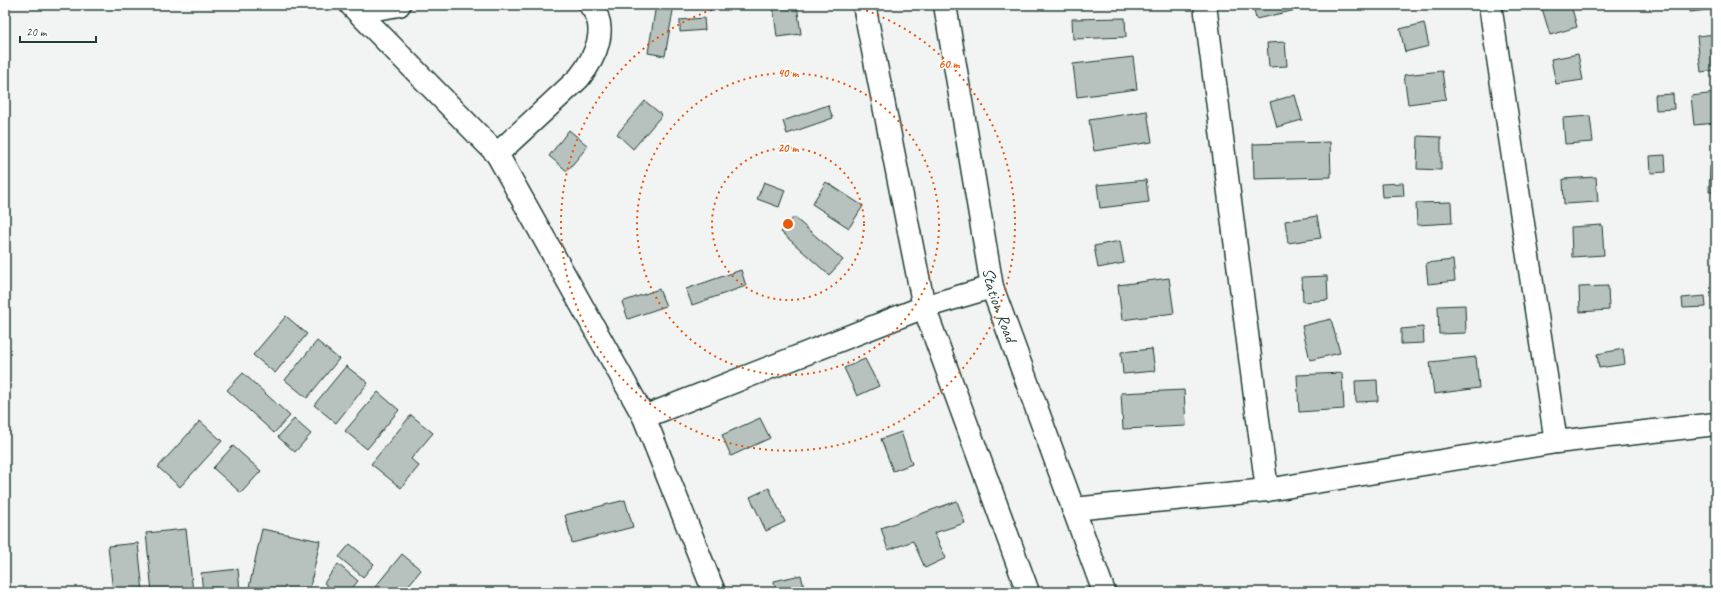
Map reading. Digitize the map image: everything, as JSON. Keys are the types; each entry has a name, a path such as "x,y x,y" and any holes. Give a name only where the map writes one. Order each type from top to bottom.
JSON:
{"street":[{"path":"354,9 399,5"},
{"path":"497,154 579,78 590,64 598,46 599,29 596,12 590,5"},
{"path":"864,5 924,307 1028,592"},
{"name":"Station Road","path":"945,5 992,287 1104,592"},
{"path":"1205,5 1267,490"},
{"path":"1490,5 1556,442"},
{"path":"354,9 497,154 644,417 714,592"},
{"path":"644,417 924,307 992,287"},
{"path":"1073,508 1267,490 1556,442 1716,424"}],"building":[{"path":"656,5 674,5 665,56 648,53"},
{"path":"773,5 797,5 801,34 777,37"},
{"path":"1253,5 1318,5 1256,19"},
{"path":"1541,5 1571,5 1577,27 1550,35"},
{"path":"1690,5 1716,5 1716,9 1690,12"},
{"path":"704,18 705,30 680,32 680,20"},
{"path":"1125,18 1126,37 1073,39 1072,19"},
{"path":"1424,23 1429,46 1405,52 1400,29"},
{"path":"1716,34 1716,70 1701,72 1697,36"},
{"path":"1285,42 1287,66 1269,67 1267,43"},
{"path":"1578,54 1583,80 1556,84 1551,59"},
{"path":"1133,57 1137,89 1077,97 1073,64"},
{"path":"1442,71 1446,99 1408,104 1404,75"},
{"path":"1716,93 1716,123 1694,125 1691,96"},
{"path":"1673,94 1674,109 1656,110 1655,95"},
{"path":"1295,95 1302,120 1277,127 1270,102"},
{"path":"645,101 662,115 633,149 617,134"},
{"path":"828,105 833,118 787,134 783,121"},
{"path":"1147,111 1152,142 1094,151 1089,120"},
{"path":"1590,116 1593,142 1565,144 1563,118"},
{"path":"569,130 588,146 567,171 549,156"},
{"path":"1418,136 1441,137 1441,170 1417,169"},
{"path":"1330,142 1331,177 1254,179 1253,144"},
{"path":"1665,155 1666,172 1651,173 1650,156"},
{"path":"1710,166 1716,166 1716,192 1709,192"},
{"path":"1596,177 1598,202 1564,204 1563,179"},
{"path":"1146,180 1149,202 1100,208 1097,185"},
{"path":"764,182 785,190 779,207 757,199"},
{"path":"826,182 863,206 849,228 812,204"},
{"path":"1403,183 1404,196 1382,197 1381,184"},
{"path":"1451,202 1452,223 1417,225 1416,203"},
{"path":"1317,216 1321,238 1288,243 1285,221"},
{"path":"794,217 843,260 829,275 781,232"},
{"path":"1715,217 1716,240 1714,240"},
{"path":"1602,225 1604,255 1572,257 1571,227"},
{"path":"1120,241 1124,263 1098,268 1094,246"},
{"path":"1453,260 1455,281 1428,284 1426,263"},
{"path":"741,270 746,286 692,305 686,289"},
{"path":"1327,276 1328,300 1303,302 1302,277"},
{"path":"1169,278 1174,313 1122,320 1118,285"},
{"path":"1608,286 1609,310 1580,312 1579,287"},
{"path":"659,289 666,306 628,319 622,302"},
{"path":"1705,296 1706,307 1683,308 1682,298"},
{"path":"1465,305 1466,333 1439,334 1438,306"},
{"path":"286,316 307,334 275,373 253,355"},
{"path":"1331,319 1340,353 1310,360 1302,326"},
{"path":"1423,327 1424,343 1401,344 1401,329"},
{"path":"317,341 339,359 307,398 285,380"},
{"path":"1152,349 1155,371 1123,374 1121,352"},
{"path":"1623,349 1625,364 1599,368 1597,354"},
{"path":"1476,357 1479,388 1434,394 1430,362"},
{"path":"865,359 879,386 857,396 844,368"},
{"path":"346,366 368,383 336,423 314,405"},
{"path":"243,373 290,416 274,433 227,390"},
{"path":"1342,373 1344,409 1299,412 1297,375"},
{"path":"1377,380 1378,401 1356,402 1355,381"},
{"path":"1184,390 1186,426 1123,429 1121,393"},
{"path":"378,392 399,410 367,449 345,431"},
{"path":"411,415 433,433 411,459 419,466 401,488 371,464"},
{"path":"760,418 770,438 731,456 722,435"},
{"path":"294,419 311,434 295,452 278,437"},
{"path":"200,421 222,441 180,487 158,467"},
{"path":"901,432 912,464 893,471 881,439"},
{"path":"233,446 261,471 241,493 213,468"},
{"path":"769,488 785,522 766,531 750,497"},
{"path":"625,500 633,527 572,543 565,515"},
{"path":"957,501 965,523 934,533 946,558 925,568 913,541 888,550 881,528"},
{"path":"186,529 193,592 152,592 146,533"},
{"path":"262,529 320,541 309,592 248,592"},
{"path":"138,543 143,592 113,592 108,546"},
{"path":"350,544 374,564 363,577 339,557"},
{"path":"402,554 421,570 403,592 371,592"},
{"path":"338,564 358,581 349,592 335,592 324,583"},
{"path":"238,569 240,592 203,592 201,573"},
{"path":"801,575 805,592 776,592 774,581"}]}
